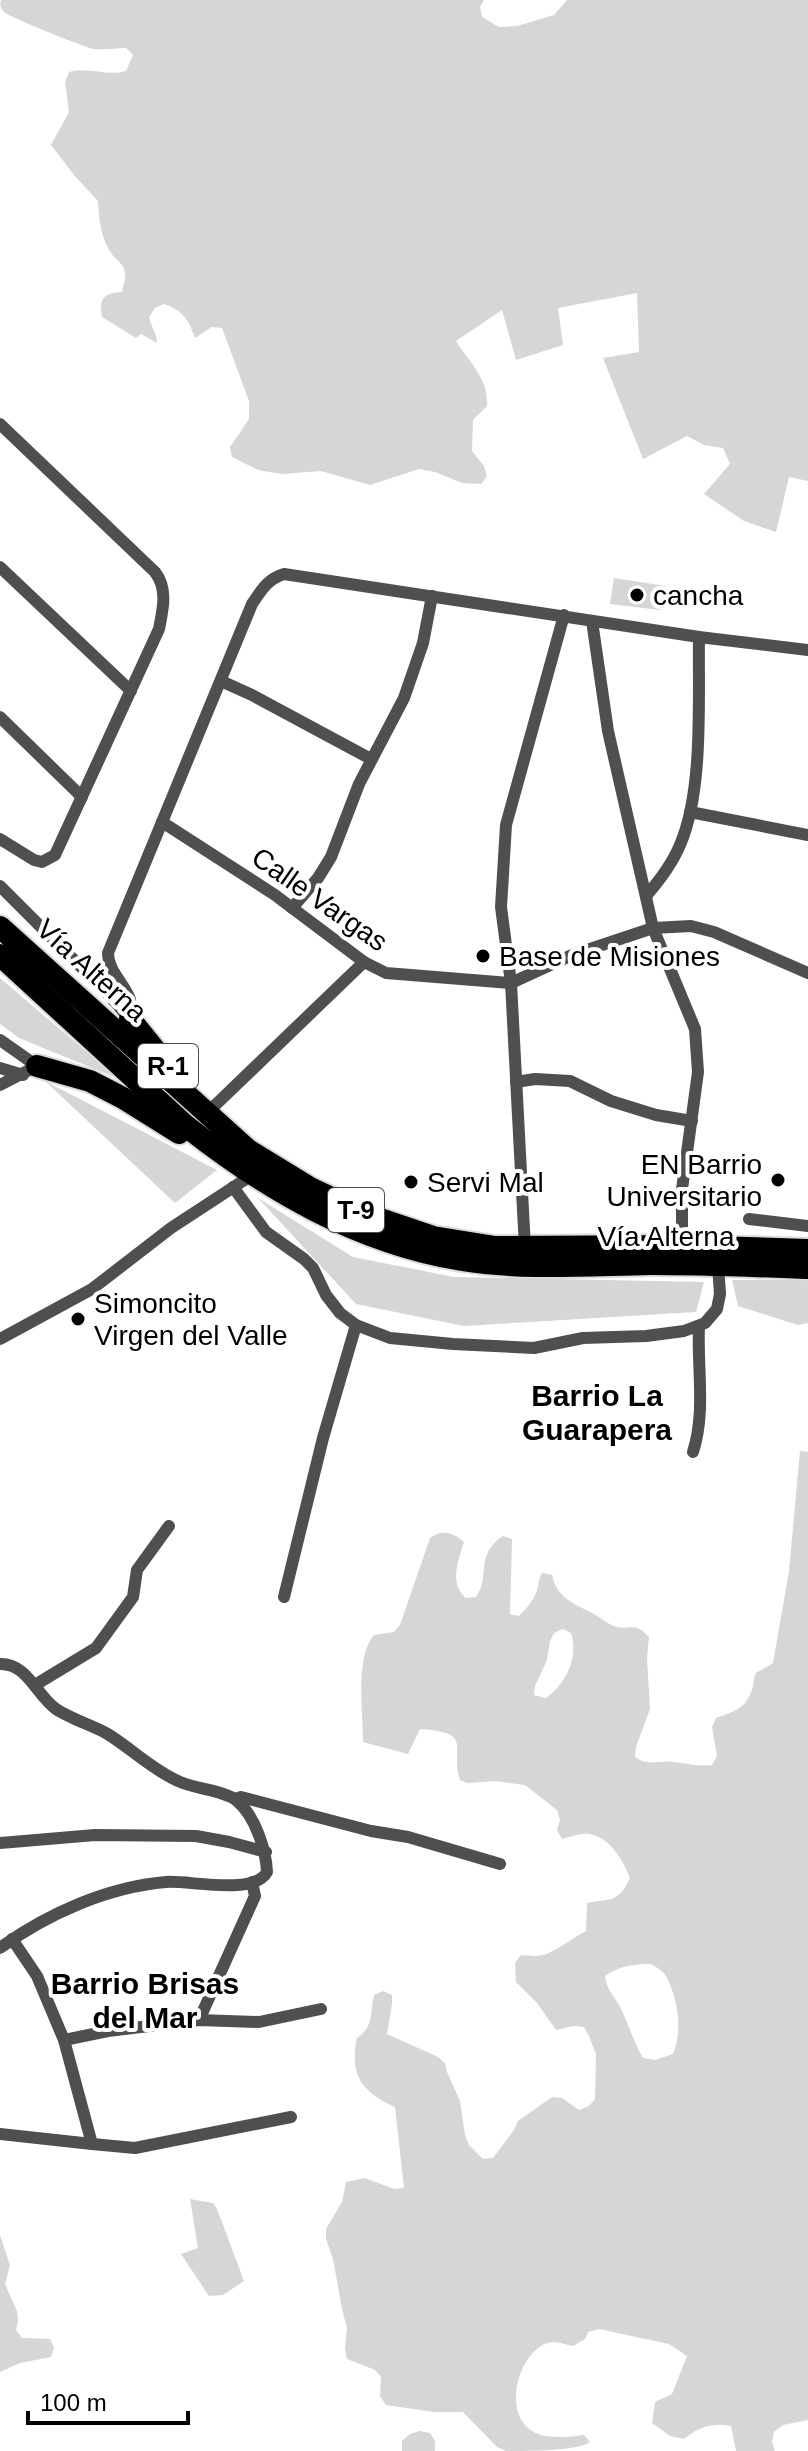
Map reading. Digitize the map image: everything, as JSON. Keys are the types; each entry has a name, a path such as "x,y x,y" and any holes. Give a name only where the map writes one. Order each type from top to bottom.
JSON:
{"highway":[{"name":"Vía Alterna","path":"0,927 248,1150 310,1188 368,1215 433,1237 495,1247 682,1246 808,1250"},
{"name":"Vía Alterna","path":"0,955 243,1177 334,1220 399,1245 461,1260 546,1267 718,1265 808,1268"},
{"name":"R-1","path":"130,1019 206,1114"},
{"name":"T-9","path":"30,1070 70,1074 101,1086 243,1177"}],"street":[{"path":"0,424 155,572 161,581 163,593 159,629 55,855 46,862 34,860 0,839"},
{"path":"0,567 131,691"},
{"path":"130,1019 133,1008 130,998 109,965 108,953 252,604 264,586 278,576 284,574 699,637 808,650"},
{"path":"292,908 318,878 331,857 359,784 410,683 423,643 432,596"},
{"path":"525,1248 511,983 501,907 506,825 564,615"},
{"path":"592,621 608,731 653,928 695,1029 698,1072 682,1189 682,1246"},
{"path":"646,896 663,877 675,855 690,812 695,773 699,637"},
{"path":"221,681 371,759"},
{"path":"0,717 82,797"},
{"path":"690,812 808,835"},
{"name":"Calle Vargas","path":"162,822 292,908 364,962 386,973 511,983"},
{"name":"R-1","path":"0,886 130,1019"},
{"path":"511,983 572,955 653,928 691,926 714,932 808,973"},
{"path":"206,1114 364,962"},
{"name":"T-9","path":"0,1040 30,1070"},
{"path":"0,1068 30,1070"},
{"path":"0,1085 30,1070"},
{"path":"516,1082 535,1079 570,1081 611,1101 656,1115 692,1121"},
{"path":"0,1339 92,1289 243,1177 259,1225 273,1239 308,1263 332,1304 356,1325 390,1338 534,1348 575,1339 684,1331 699,1327 717,1309 720,1294 718,1265"},
{"path":"749,1219 808,1226"},
{"path":"284,1597 323,1438 356,1325"},
{"path":"693,1452 700,1431 699,1327"},
{"path":"35,1685 96,1648 133,1597 137,1570 169,1526"},
{"path":"0,1664 13,1667 35,1685 56,1709 109,1735 166,1776 197,1789 235,1799 244,1797 371,1831 408,1837 500,1864"},
{"path":"0,1948 53,1915 128,1888 167,1882 232,1886 258,1881 266,1875 266,1852 254,1826 235,1799"},
{"path":"0,1843 95,1835 196,1836 266,1852"},
{"path":"199,2020 255,1896 252,1882"},
{"path":"12,1939 37,1976 64,2040 92,2144"},
{"path":"64,2040 108,2031 199,2020 259,2022 321,2009"},
{"path":"0,2134 135,2148 291,2117"}],"shaded area":[{"path":"1,0 484,0 480,7 482,17 499,27 517,26 554,15 567,0 808,0 808,481 789,477 776,532 744,521 704,494 730,464 723,448 704,445 687,436 643,459 603,358 639,352 637,293 558,308 563,345 516,360 502,310 456,341 477,371 487,396 487,406 473,420 472,451 484,466 487,476 481,484 462,483 419,469 370,485 321,471 282,474 258,470 232,457 230,447 249,419 249,401 222,328 212,327 195,338 184,317 164,304 155,308 149,317 157,343 141,334 136,338 102,317 104,298 122,292 124,270 103,237 98,201 51,145 69,112 65,82 69,72 119,73 126,71 133,55 126,48 88,47 32,25 4,12"},
{"name":"cancha","path":"614,578 665,586 660,610 610,604"},
{"path":"0,978 117,1078 19,1038 0,1024"},
{"path":"45,1081 217,1170 175,1203"},
{"path":"258,1198 353,1257 454,1277 704,1282 696,1312 464,1326 356,1304"},
{"path":"732,1280 808,1280 808,1323 798,1325 738,1306"},
{"path":"800,1451 808,1452 808,2420 783,2425 774,2432 772,2442 775,2451 736,2451 731,2426 724,2425 706,2426 684,2439 670,2436 652,2423 655,2402 672,2394 687,2356 669,2344 599,2329 588,2332 585,2339 573,2346 554,2342 541,2346 530,2356 517,2386 516,2403 520,2418 530,2429 551,2437 584,2435 590,2442 584,2445 551,2450 506,2451 497,2447 463,2412 434,2412 386,2405 380,2396 381,2377 375,2370 347,2359 347,2328 326,2239 326,2229 342,2202 346,2182 365,2178 394,2189 404,2188 395,2107 366,2088 355,2062 357,2038 369,2024 374,1995 383,1991 392,1995 387,2034 445,2063 460,2101 469,2145 483,2159 493,2158 518,2121 552,2097 562,2098 579,2110 595,2099 596,2054 584,2027 556,2030 537,2003 516,1982 515,1963 521,1955 546,1954 586,1931 587,1903 617,1896 630,1878 609,1844 597,1836 586,1834 562,1839 557,1830 560,1820 557,1810 525,1785 495,1781 467,1783 460,1780 457,1744 448,1734 420,1729 408,1754 363,1742 361,1686 368,1644 374,1635 394,1632 400,1625 430,1538 447,1533 464,1542 456,1579 466,1598 476,1597 486,1558 494,1543 503,1536 512,1539 510,1614 519,1616 529,1605 542,1573 552,1575 558,1589 572,1603 611,1625 635,1628 649,1637 650,1709 635,1757 649,1762 712,1765 717,1756 712,1727 716,1718 741,1707 752,1690 756,1673 773,1663 789,1571","holes":["563,1629 571,1633 573,1642 569,1669 546,1698 534,1695 547,1660 550,1641 554,1633","651,1964 665,1974 670,1985 678,2025 673,2054 655,2060 643,2058 605,1976 627,1966"]},
{"path":"190,2199 213,2203 217,2209 244,2281 223,2295 209,2296 181,2254 198,2248"},
{"path":"0,2235 10,2265 5,2284 17,2311 16,2330 22,2338 50,2339 54,2348 51,2357 20,2363 0,2372"},
{"path":"420,2431 430,2433 435,2441 435,2451 402,2451 402,2441"}],"place":[{"name":"cancha","path":"637,595"},
{"name":"Base de Misiones","path":"483,956"},
{"name":"EN Barrio Universitario","path":"778,1180"},
{"name":"Servi Mal","path":"411,1182"},
{"name":"Simoncito Virgen del Valle","path":"78,1319"}],"district":[{"name":"Barrio La Guarapera","path":"597,1413"},
{"name":"Barrio Brisas del Mar","path":"145,2001"}]}
